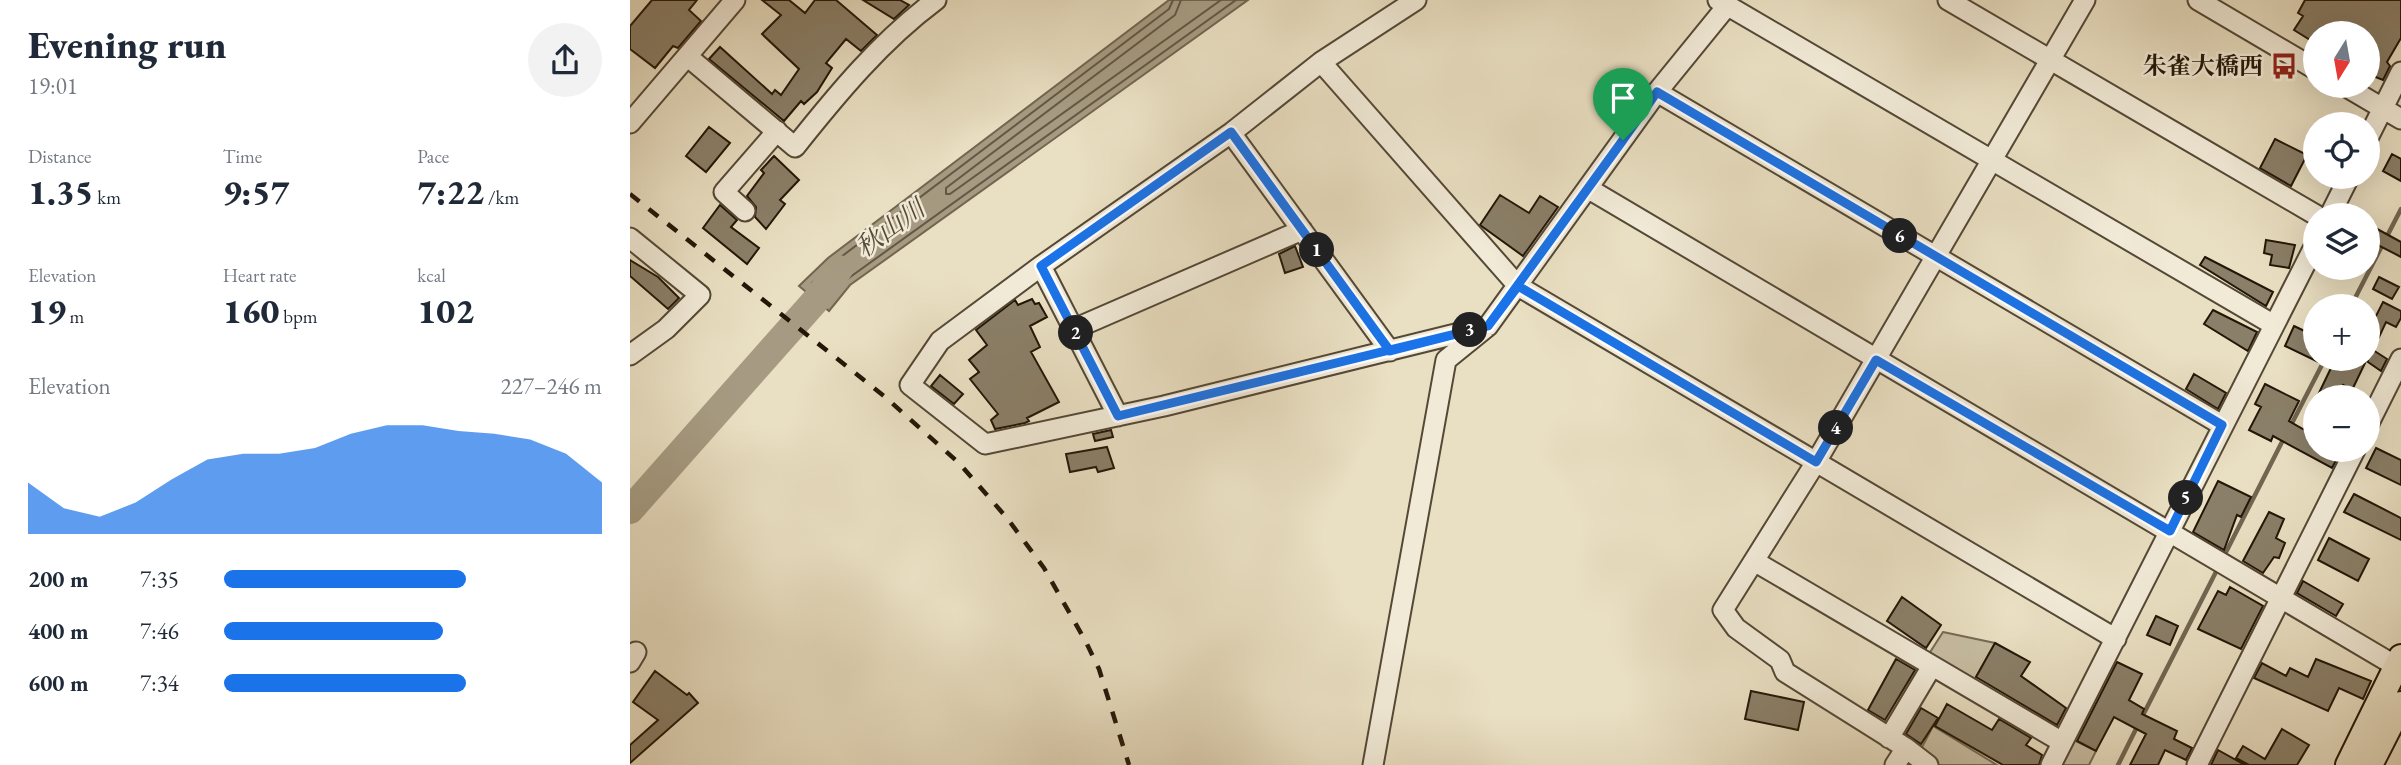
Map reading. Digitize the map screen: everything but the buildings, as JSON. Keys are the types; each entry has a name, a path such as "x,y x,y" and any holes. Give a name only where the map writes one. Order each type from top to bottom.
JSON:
{"main road":[{"path":"2348,765 2399,664"},
{"path":"2370,765 2401,704"}],"street":[{"path":"630,122 735,0"},
{"path":"1416,0 1321,62 1231,132 940,341 910,385 985,444 1118,416 1488,326"},
{"path":"1948,0 2303,207"},
{"path":"1928,765 1906,748 1785,672 1780,660 1736,628 1723,610 1816,462 2085,0"},
{"path":"2198,0 2303,62"},
{"path":"687,56 795,147 836,95 897,30 933,1"},
{"path":"1373,765 1446,360 1488,326 1722,3 2274,325"},
{"path":"1321,62 1518,286 2116,639"},
{"path":"2380,112 2401,72"},
{"path":"1657,92 2222,425"},
{"path":"2365,98 2401,119"},
{"path":"745,211 724,192 777,131"},
{"path":"1231,132 1390,351"},
{"path":"1589,189 1876,360 2399,664"},
{"path":"1074,329 1302,230"},
{"path":"630,238 700,295 666,329 630,355"},
{"path":"1041,266 1118,416"},
{"path":"2051,765 2303,268"},
{"path":"2380,401 2401,359"},
{"path":"2197,765 2349,462"},
{"path":"1754,561 2062,742"},
{"path":"1889,738 1931,666"},
{"path":"1895,765 1906,748"}],"shaded area":[{"path":"1943,632 1995,643 1973,683 1927,657"},
{"path":"1933,726 1997,765 1937,765 1920,751"},
{"path":"2070,738 2096,751 2089,765 2058,765"}],"water":[{"path":"1169,0 1248,0 850,285 829,311 799,286 828,258"}],"waterway":[{"path":"2357,294 2401,209"},
{"name":"秋山川","path":"630,510 816,300 839,269"},
{"path":"2290,427 2319,371"},
{"path":"2223,558 2284,438"},
{"path":"2142,717 2219,566"},
{"path":"2118,765 2138,725"}],"railway":[{"path":"630,194 884,396 959,463 1007,518 1044,568 1086,642 1099,669 1129,765"}],"place":[{"name":"朱雀大橋西","path":"2284,66"}],"route":[{"path":"1623,140 1488,326 1390,351 1231,132 1041,266 1118,416 1164,406 1390,351 1488,326 1518,286 1816,462 1876,360 2170,531 2222,425 1657,92 1623,140"}]}
